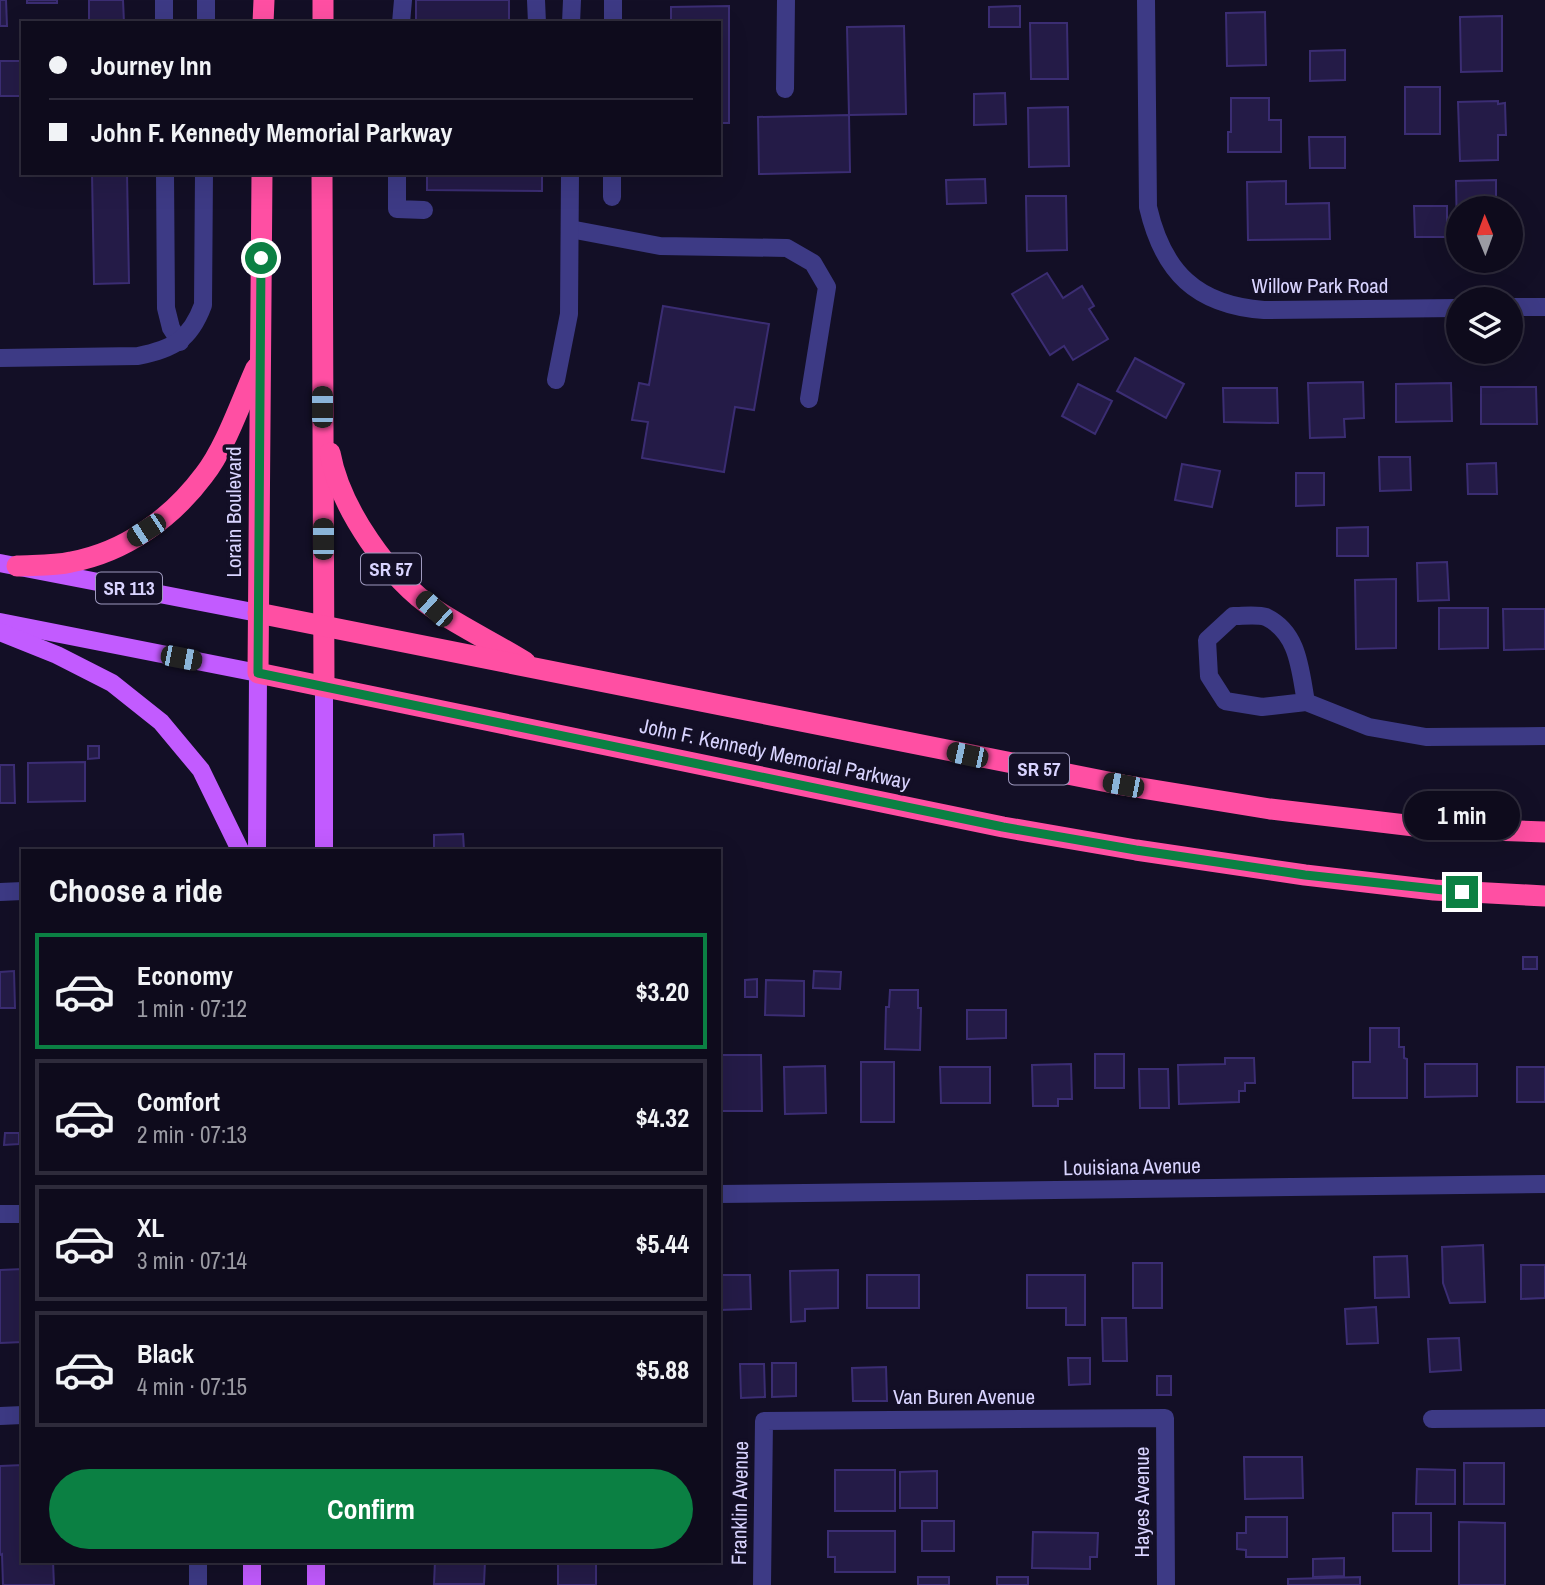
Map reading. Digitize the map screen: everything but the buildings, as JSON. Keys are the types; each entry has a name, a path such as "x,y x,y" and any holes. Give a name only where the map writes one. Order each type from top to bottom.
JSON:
{"highway":[{"path":"263,21 264,0"},
{"path":"323,0 323,21"},
{"name":"Lorain Boulevard","path":"258,673 262,175"},
{"name":"SR 57","path":"322,175 322,407 332,466 355,521 390,569 434,609 539,670"},
{"path":"9,564 71,562 97,554 123,545 169,514 206,474 260,360"},
{"path":"322,407 324,686"},
{"name":"John F. Kennedy Memorial Parkway","path":"258,613 993,761 1270,809 1431,828 1545,832"},
{"name":"John F. Kennedy Memorial Parkway","path":"258,673 1003,827 1123,848 1292,873 1434,890 1545,896"}],"main road":[{"name":"John F. Kennedy Memorial Parkway","path":"9,564 258,613"},
{"name":"John F. Kennedy Memorial Parkway","path":"0,622 258,673"},
{"path":"0,632 57,655 113,683 161,722 201,770 240,849"},
{"name":"Lorain Boulevard","path":"257,849 258,673"},
{"path":"324,686 324,849"},
{"path":"252,1563 252,1585"},
{"path":"316,1563 316,1585"}],"street":[{"path":"163,0 164,21"},
{"path":"206,0 206,21"},
{"path":"401,21 403,0"},
{"path":"536,0 537,21"},
{"path":"571,21 572,0"},
{"path":"613,0 613,21"},
{"path":"785,89 786,0"},
{"name":"Willow Park Road","path":"1146,0 1148,207 1155,236 1169,262 1190,285 1215,300 1244,309 1446,308"},
{"path":"165,175 166,308 171,328 180,342"},
{"path":"0,358 138,356 160,352 180,342 196,325 203,305 204,175"},
{"path":"397,175 397,209 424,209"},
{"path":"556,380 569,314 570,175"},
{"path":"612,175 612,197"},
{"path":"570,229 660,246 787,248 813,263 827,287 809,399"},
{"path":"1523,307 1545,307"},
{"path":"1306,702 1298,656 1288,634 1264,616 1233,616 1207,640 1209,676 1224,701 1262,707 1306,702 1369,727 1426,737 1545,736"},
{"path":"0,892 21,891"},
{"name":"Louisiana Avenue","path":"721,1194 1545,1184"},
{"path":"0,1214 21,1214"},
{"path":"0,1416 21,1415"},
{"name":"Van Buren Avenue","path":"764,1422 1165,1418"},
{"name":"Hayes Avenue","path":"1165,1418 1166,1585"},
{"path":"1432,1419 1545,1418"},
{"name":"Franklin Avenue","path":"762,1585 764,1422"},
{"path":"198,1563 198,1585"}],"route":[{"path":"261,258 258,673 1003,827 1305,875 1462,892"}]}
